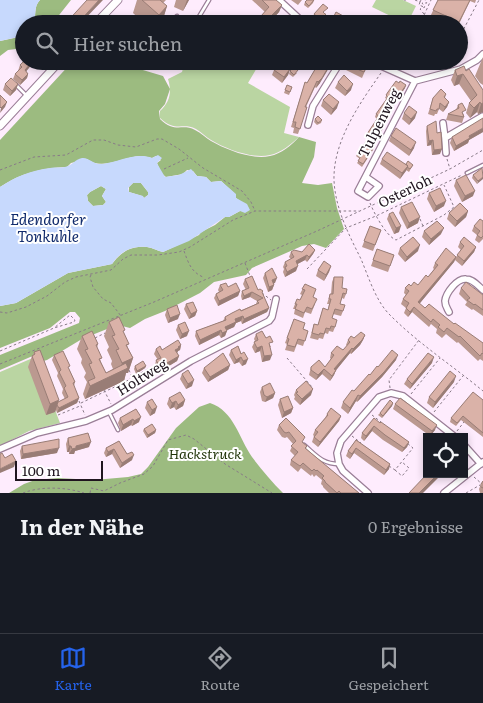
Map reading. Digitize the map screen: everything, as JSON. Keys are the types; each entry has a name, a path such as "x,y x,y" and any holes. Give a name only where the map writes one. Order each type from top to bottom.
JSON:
{"street":[{"path":"103,15 116,0"},
{"path":"279,0 295,15"},
{"path":"468,69 483,54"},
{"path":"0,126 52,70"},
{"path":"308,125 314,106 336,70"},
{"path":"388,70 415,81 467,70"},
{"name":"Tulpenweg","path":"366,176 379,186 368,197 358,191 415,81"},
{"path":"445,138 483,116"},
{"path":"443,123 446,154"},
{"path":"449,312 446,306 446,296 458,282 468,279 483,290"},
{"name":"Holtweg","path":"0,449 37,433 88,420 111,410 192,361 269,321 272,317 276,301"},
{"path":"368,493 346,475 338,464 338,449 340,442 375,400 384,394 397,394 408,398 450,433"},
{"path":"444,493 482,463 468,449"}],"lane":[{"path":"201,15 209,0"},
{"path":"11,81 27,96"},
{"path":"466,173 483,165"},
{"path":"111,410 118,430"},
{"path":"304,445 323,461 329,464 338,464"}],"path":[{"path":"415,0 421,1 419,5 425,8"},
{"path":"425,0 427,3 422,4 425,8"},
{"path":"425,8 420,9 425,14 431,0"},
{"path":"468,21 479,0"},
{"path":"384,70 353,116 344,133 334,180 343,219 385,310 483,391"},
{"path":"0,170 34,157 66,155 93,140 104,140 131,147 162,139 203,168 242,191 251,202 255,211"},
{"path":"0,364 121,316 343,219 450,169 483,150"},
{"path":"446,154 450,169"},
{"path":"164,169 189,157"},
{"name":"Osterloh","path":"346,228 376,216 466,173"},
{"name":"Osterloh","path":"376,216 394,240 424,226 454,207 443,184"},
{"path":"368,197 376,216"},
{"path":"0,312 6,313 26,307 46,296 65,282 76,277 110,270 123,258 131,255 158,255 183,249 233,220 255,211 360,211"},
{"path":"419,217 424,226"},
{"path":"307,268 346,228"},
{"path":"183,249 190,266 197,275 203,277"},
{"path":"245,262 251,278"},
{"path":"92,274 90,277 93,287 103,299 111,303 121,316"},
{"path":"260,291 276,301"},
{"path":"0,351 75,320 70,315 54,328"},
{"path":"88,341 106,333"},
{"path":"389,385 389,380 419,340"},
{"path":"408,398 440,357"},
{"path":"287,358 312,387"},
{"path":"58,415 81,405 148,369"},
{"path":"129,371 140,394"},
{"path":"430,416 463,375"},
{"path":"103,386 111,410"},
{"path":"78,396 88,420"},
{"path":"366,410 386,426"},
{"path":"456,433 465,420"},
{"path":"348,433 361,444"},
{"path":"90,493 90,488 104,490 144,474 153,466 168,440 186,435 194,439 225,464 272,493"},
{"path":"395,470 413,448 406,442"},
{"path":"388,465 402,476 409,468 402,462"},
{"path":"466,493 479,487 482,483 469,473"},
{"path":"23,493 47,489 71,489 84,493"}],"green space":[{"path":"40,0 71,0 59,15 36,15"},
{"path":"376,0 403,0 416,6 412,15 388,15 372,7"},
{"path":"15,38 15,49 8,50 0,56 0,41"},
{"path":"65,70 143,70 163,76 170,89 165,104 159,111 160,119 170,126 190,128 232,151 255,157 274,155 286,149 299,137 316,142 314,157 302,183 318,185 332,183 344,229 326,248 314,244 302,246 252,268 246,275 214,282 200,293 130,328 118,325 82,339 47,360 40,362 35,355 0,370 0,355 79,323 80,318 75,312 70,312 50,328 0,348 0,306 16,303 68,273 112,264 119,256 131,248 147,247 163,252 199,235 225,217 240,211 240,201 221,181 211,182 206,177 197,176 193,171 187,170 183,174 166,177 161,173 157,163 161,160 156,156 152,158 133,157 105,164 99,164 87,159 71,163 67,167 32,172 0,187 0,140"},
{"path":"183,70 256,70 248,83 290,107 284,133 299,137 278,152 270,155 255,156 224,147 191,127 170,125 160,118 160,111 166,104 169,96 168,79"},
{"path":"133,183 141,183 148,192 148,195 144,198 129,192 129,187"},
{"path":"101,186 106,189 102,196 106,202 103,205 93,206 88,201 87,195"},
{"path":"35,357 60,423 29,431 0,446 0,372"},
{"name":"Hackstruck","path":"210,403 225,412 252,457 283,493 9,493 35,480 58,478 94,480 141,474 176,428 199,407"}],"water":[{"path":"0,0 40,0 36,15 15,15 15,38 0,41"},
{"name":"Edendorfer Tonkuhle","path":"158,155 162,158 157,163 165,177 179,175 191,169 197,176 206,177 211,182 221,181 236,194 236,198 247,204 250,210 245,213 240,211 225,217 189,241 163,252 147,247 131,248 122,253 112,264 68,273 16,303 0,306 0,187 30,172 67,166 82,158 103,164 140,156 152,158","holes":["133,183 141,183 148,192 148,195 144,198 129,192 128,188","101,186 106,189 102,196 106,202 103,205 93,206 88,201 87,195"]}],"building":[{"path":"87,0 99,0 85,15 73,15"},
{"path":"142,0 160,0 167,6 159,15"},
{"path":"262,0 276,0 282,5 272,15 262,15 269,7"},
{"path":"307,0 314,0 309,6 305,2"},
{"path":"438,0 470,0 462,15 444,15 433,10"},
{"path":"323,4 328,8 323,12 326,15 314,14"},
{"path":"469,69 483,90 483,103 481,104 480,102 474,108 469,103 477,95 463,74 457,76 455,70 466,71"},
{"path":"19,70 25,70 28,74 22,80 15,74"},
{"path":"274,70 289,70 284,77"},
{"path":"291,70 298,70 294,75"},
{"path":"315,70 327,70 322,78 317,81 305,107 307,107 300,129 295,127 296,122 293,122 305,82 307,83"},
{"path":"344,75 353,84 347,91 338,82"},
{"path":"11,78 18,84 12,91 5,84"},
{"path":"396,81 406,85 391,107 393,108 381,126 383,128 372,145 374,147 363,164 358,161 361,156 358,153 370,136 367,134 379,116 376,114"},
{"path":"287,85 292,87 290,92 285,90"},
{"path":"441,89 446,94 444,97 449,102 445,107 440,103 439,109 436,111 430,109 433,98"},
{"path":"329,94 339,102 333,109 323,100"},
{"path":"0,95 7,102 1,108 0,107"},
{"path":"462,103 466,110 462,112 464,117 448,114 459,108 458,105"},
{"path":"409,106 417,112 411,119 404,113"},
{"path":"318,116 322,120 318,123 315,119"},
{"path":"483,118 483,128 456,146 452,137"},
{"path":"436,121 437,133 441,132 442,149 434,150 433,140 429,141 427,126"},
{"path":"396,128 416,142 411,150 391,136"},
{"path":"387,152 408,166 402,173 382,159"},
{"path":"408,161 413,165 410,169 406,164"},
{"path":"482,168 483,177 478,181 473,175"},
{"path":"466,175 475,191 465,196 456,180"},
{"path":"440,188 446,201 436,206 429,193"},
{"path":"412,202 420,217 409,223 401,207"},
{"path":"460,203 468,211 457,221 449,213"},
{"path":"393,212 401,226 396,228 389,214"},
{"path":"480,219 483,221 483,236 481,238 477,235 480,231 474,226"},
{"path":"437,221 444,228 431,239 424,231"},
{"path":"370,226 381,230 375,245 364,241"},
{"path":"413,237 420,245 407,257 400,248"},
{"path":"464,237 476,247 464,261 457,255 464,246 460,242"},
{"path":"309,244 315,250 309,257 307,255 296,261 298,266 287,272 285,262 294,257 291,252 294,250 302,252"},
{"path":"446,248 456,257 418,302 425,308 429,304 454,324 483,343 483,354 480,356 460,336 447,328 444,332 433,319 431,322 414,307 410,312 406,308 409,303 403,299 409,291 405,288 409,284 411,286 414,282 418,285 426,275 428,277 438,265 435,263"},
{"path":"377,249 394,255 390,266 373,260"},
{"path":"324,261 331,266 326,275 318,270"},
{"path":"272,268 277,278 272,280 274,285 269,287 265,273"},
{"path":"252,276 258,290 263,291 269,308 244,319 243,316 235,319 236,322 225,327 227,331 222,333 221,330 200,340 196,331 226,320 225,317 240,309 241,311 259,303 257,301 263,298 252,292 244,296 242,291 249,288 245,279"},
{"path":"334,277 343,277 342,288 347,289 346,294 343,293 340,304 345,305 343,311 335,309 332,318 337,320 335,327 326,328 324,334 312,333 314,324 318,325 323,308 328,310 331,299 329,299 330,294 333,294"},
{"path":"466,282 483,295 483,310 467,300 470,298 461,288"},
{"path":"226,283 228,287 236,283 240,291 219,301 216,294 223,290 220,285"},
{"path":"305,284 316,289 313,297 317,299 312,309 307,307 304,313 295,309 297,304 295,304 297,299 300,300 305,290 302,289"},
{"path":"193,302 197,311 191,314 186,304"},
{"path":"177,305 180,314 170,318 167,309"},
{"path":"119,317 129,344 126,345 133,358 122,363 116,350 119,349 112,336 115,335 109,322"},
{"path":"294,319 305,323 303,329 308,331 305,341 298,339 295,347 287,345 289,339 287,338"},
{"path":"185,322 189,331 182,334 178,325"},
{"path":"92,331 102,358 99,359 106,373 126,363 128,368 90,386 88,381 95,378 89,364 92,363 85,350 88,349 82,336"},
{"path":"262,331 266,338 270,336 273,342 269,343 272,355 264,356 262,346 257,348 254,342 258,340 256,334"},
{"path":"361,332 365,335 362,340 352,348 334,369 336,370 332,376 324,369 318,375 311,370 311,367 319,360 325,367 334,355 331,353 337,346 343,350 350,342 348,340 351,336 354,338"},
{"path":"178,340 181,345 175,350 179,356 160,367 156,360 161,358 156,349 160,346 162,350"},
{"path":"238,346 241,354 244,352 248,359 243,361 241,357 236,360 231,350"},
{"path":"40,350 59,400 50,404 32,356 35,354 34,352"},
{"path":"392,350 398,355 360,396 358,395 350,408 343,402 352,390 354,391 378,367"},
{"path":"63,351 70,366 68,367 75,382 73,383 79,398 59,408 58,402 68,397 64,388 66,386 59,372 61,370 54,355"},
{"path":"223,353 230,365 210,377 204,368"},
{"path":"428,353 434,357 412,384 407,379"},
{"path":"143,361 146,366 137,371 135,366"},
{"path":"188,370 194,380 188,384 182,374"},
{"path":"450,371 456,376 435,402 429,397"},
{"path":"306,381 313,389 302,399 296,393 298,392 296,390"},
{"path":"270,383 275,393 267,397 264,395 262,387"},
{"path":"180,392 185,400 178,405 176,401 172,403 169,398"},
{"path":"473,392 483,400 483,433 463,416 457,423 451,418"},
{"path":"288,396 293,408 284,412 280,399"},
{"path":"400,398 437,425 432,431 395,404"},
{"path":"152,399 157,407 152,410 147,402"},
{"path":"390,400 393,403 383,416 380,413"},
{"path":"331,408 341,416 320,442 314,437 318,432 315,430 328,415"},
{"path":"136,409 141,417 123,425 120,418"},
{"path":"286,418 305,437 302,442 307,446 305,448 359,493 341,493 339,491 337,493 325,482 322,478 324,476 317,470 314,469 312,471 303,463 300,466 291,460 298,452 291,446 296,441 289,432 284,432 279,425"},
{"path":"374,418 409,442 404,448 374,426 366,436 362,433"},
{"path":"152,424 156,430 148,435 144,429"},
{"path":"88,433 91,442 72,449 69,446 68,438"},
{"path":"59,439 59,448 23,454 22,446"},
{"path":"356,440 390,464 386,470 356,448 352,454 348,451"},
{"path":"119,441 127,454 132,452 134,455 122,463 114,449 108,452 106,448"},
{"path":"2,453 5,458 12,454 16,461 0,469 0,454"},
{"path":"423,478 434,478 419,493 409,493"}]}
